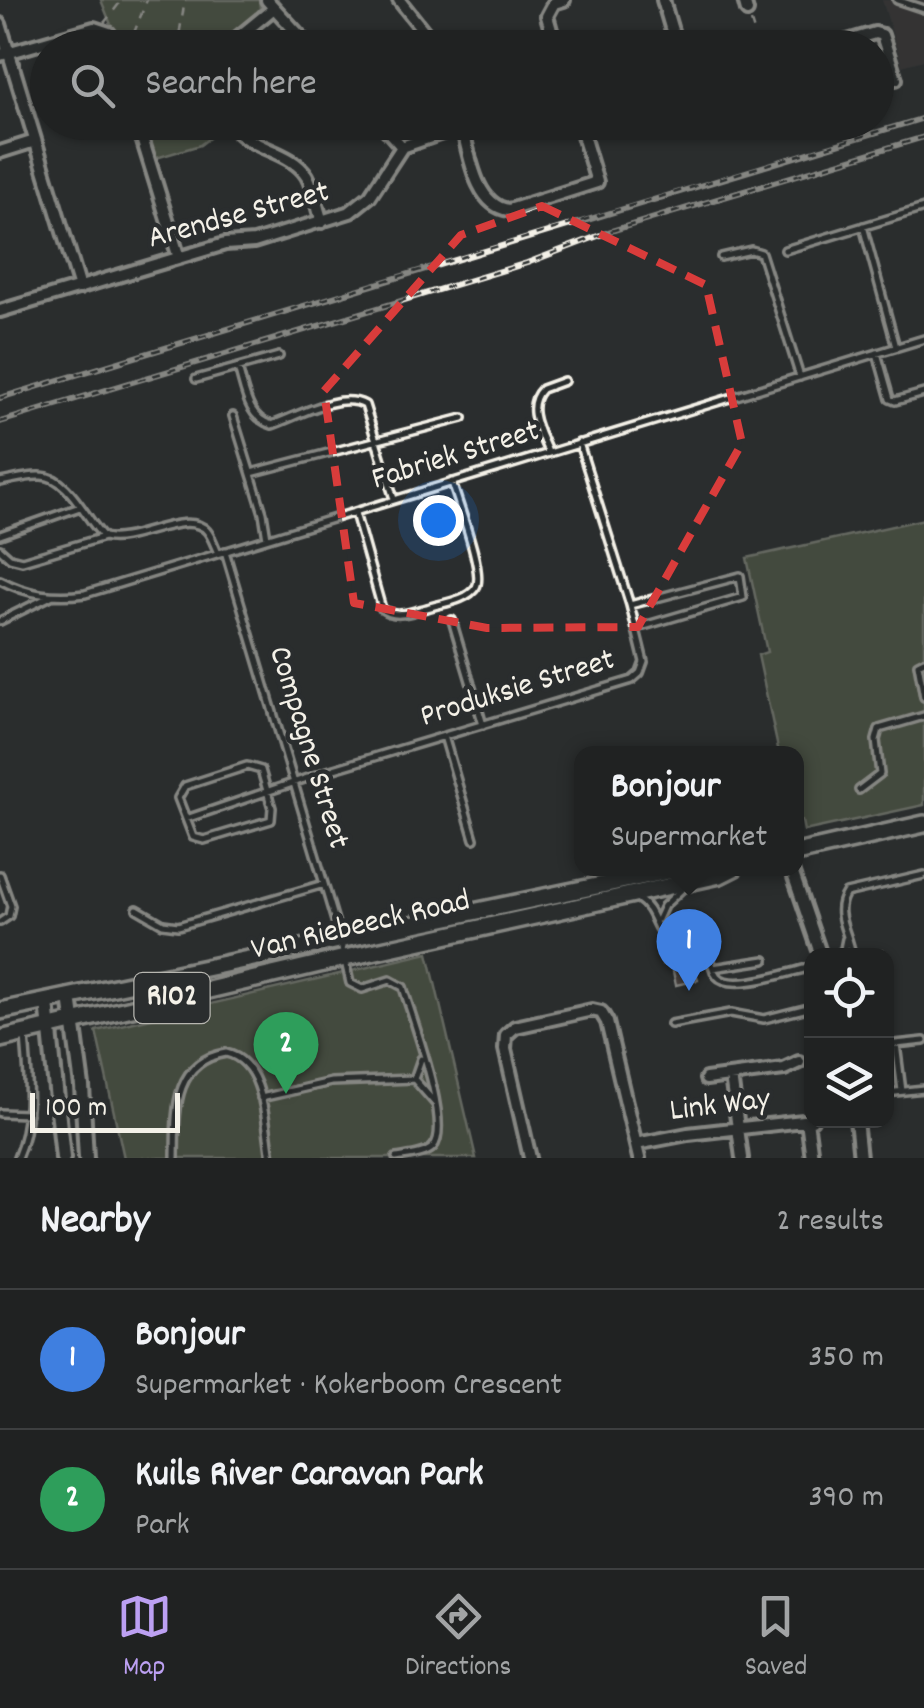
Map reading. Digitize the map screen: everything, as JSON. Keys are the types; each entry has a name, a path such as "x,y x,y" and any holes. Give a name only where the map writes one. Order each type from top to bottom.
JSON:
{"main road":[{"path":"804,852 924,824"},
{"name":"Van Riebeeck Road","path":"0,1011 340,940 682,876"},
{"name":"Van Riebeeck Road","path":"0,1039 629,896 684,876"}],"street":[{"path":"399,0 423,30"},
{"path":"551,30 547,16 554,3 564,0"},
{"path":"663,0 672,30"},
{"path":"244,30 271,4 295,30"},
{"path":"0,24 4,54 30,125"},
{"path":"83,30 101,29"},
{"path":"4,54 30,46"},
{"path":"894,73 896,79"},
{"path":"143,140 179,258"},
{"path":"246,140 289,161 306,175 322,222"},
{"path":"396,140 402,147 420,140"},
{"path":"467,140 482,191 496,208 508,210 597,182 584,140"},
{"path":"0,152 36,141 80,288"},
{"name":"Arendse Street","path":"0,312 225,244 254,242 322,222 361,205 402,147"},
{"path":"795,876 819,948"},
{"path":"70,997 82,1086 86,1158"},
{"path":"47,1002 63,1158"},
{"path":"530,1158 505,1049 506,1035 515,1027 592,1010 601,1012 608,1022 639,1158"},
{"path":"706,1079 784,1069 800,1062"},
{"path":"731,1076 742,1158"},
{"name":"Link Way","path":"636,1144 804,1121"},
{"path":"810,1128 812,1158"},
{"path":"857,1128 860,1158"}],"lane":[{"path":"897,0 924,9"},
{"path":"785,250 924,208"},
{"path":"863,226 896,347"},
{"path":"721,257 755,249 761,253 800,376"},
{"name":"Fabriek Street","path":"0,580 20,590 51,596 86,594 924,338"},
{"path":"877,353 890,399 924,394"},
{"path":"196,379 279,356"},
{"path":"238,368 252,412 260,421 272,425 342,400 365,405 394,499"},
{"path":"548,453 534,416 534,403 542,389 564,381"},
{"path":"233,416 267,538"},
{"path":"251,473 464,418"},
{"name":"Produksie Street","path":"186,819 268,790 632,680 644,662 579,443"},
{"path":"0,482 43,475 64,486 104,537"},
{"path":"354,512 382,609 388,614 406,614 464,597 474,589 479,573 452,482"},
{"path":"0,535 80,507"},
{"path":"0,550 22,561 104,537 116,540 194,524 208,532 222,552"},
{"name":"Compagne Street","path":"222,552 344,958"},
{"path":"630,605 740,576 744,594 636,629"},
{"path":"0,622 51,596"},
{"path":"452,620 483,724"},
{"path":"924,660 918,664 918,670 924,696"},
{"path":"859,790 880,774 876,740 879,730 924,716"},
{"path":"444,736 474,839"},
{"path":"253,766 261,770 268,790 273,813 268,822 200,840 192,835 178,798 186,786 253,766"},
{"path":"0,875 11,909 8,918 0,922"},
{"path":"850,948 840,909 846,893 924,875"},
{"path":"658,922 664,906 686,876"},
{"path":"136,910 163,924 178,926 324,884"},
{"path":"629,896 642,902 666,939 699,935 706,938 719,978 737,984 804,969"},
{"path":"844,948 846,936"},
{"path":"344,958 353,986 362,988 390,980 402,987 435,1103 440,1128 437,1142 426,1152 396,1158"},
{"path":"713,968 766,960"},
{"path":"671,1024 730,1013 764,1019 804,1009"},
{"path":"17,1158 28,1114 25,1033"},
{"path":"902,1091 896,1044 924,1041"},
{"path":"175,1158 178,1095 190,1071 214,1055 234,1055 249,1067 261,1098 272,1158"},
{"path":"414,1079 422,1056"},
{"path":"261,1098 331,1082 414,1079"},
{"path":"414,1079 435,1103"},
{"path":"894,1092 924,1088"},
{"path":"0,1113 28,1114"}],"path":[{"path":"101,29 122,0"},
{"path":"135,30 147,0"},
{"path":"180,30 185,0"},
{"path":"746,6 753,30"},
{"path":"145,146 152,140"}],"highlighted area":[{"path":"542,206 706,285 742,443 638,627 487,628 354,603 324,391 461,235"}],"shaded area":[{"path":"882,0 924,0 924,60 902,66"}],"green space":[{"path":"101,0 259,0 260,8 254,18 238,30 113,30"},
{"path":"147,140 207,140 200,145 153,159"},
{"path":"924,519 924,805 804,831 804,746 778,746 758,655 767,652 747,558"},
{"path":"428,953 476,1158 124,1158 96,1031"}],"building":[{"path":"701,942 704,955 692,957 698,980 676,985 671,962 662,964 659,950"}],"railway":[{"path":"894,127 924,118"},
{"path":"0,422 527,263 611,231 924,137"},
{"path":"0,398 851,140"}],"place":[{"name":"Bonjour","path":"689,991"},
{"name":"Kuils River Caravan Park","path":"286,1094"}]}
